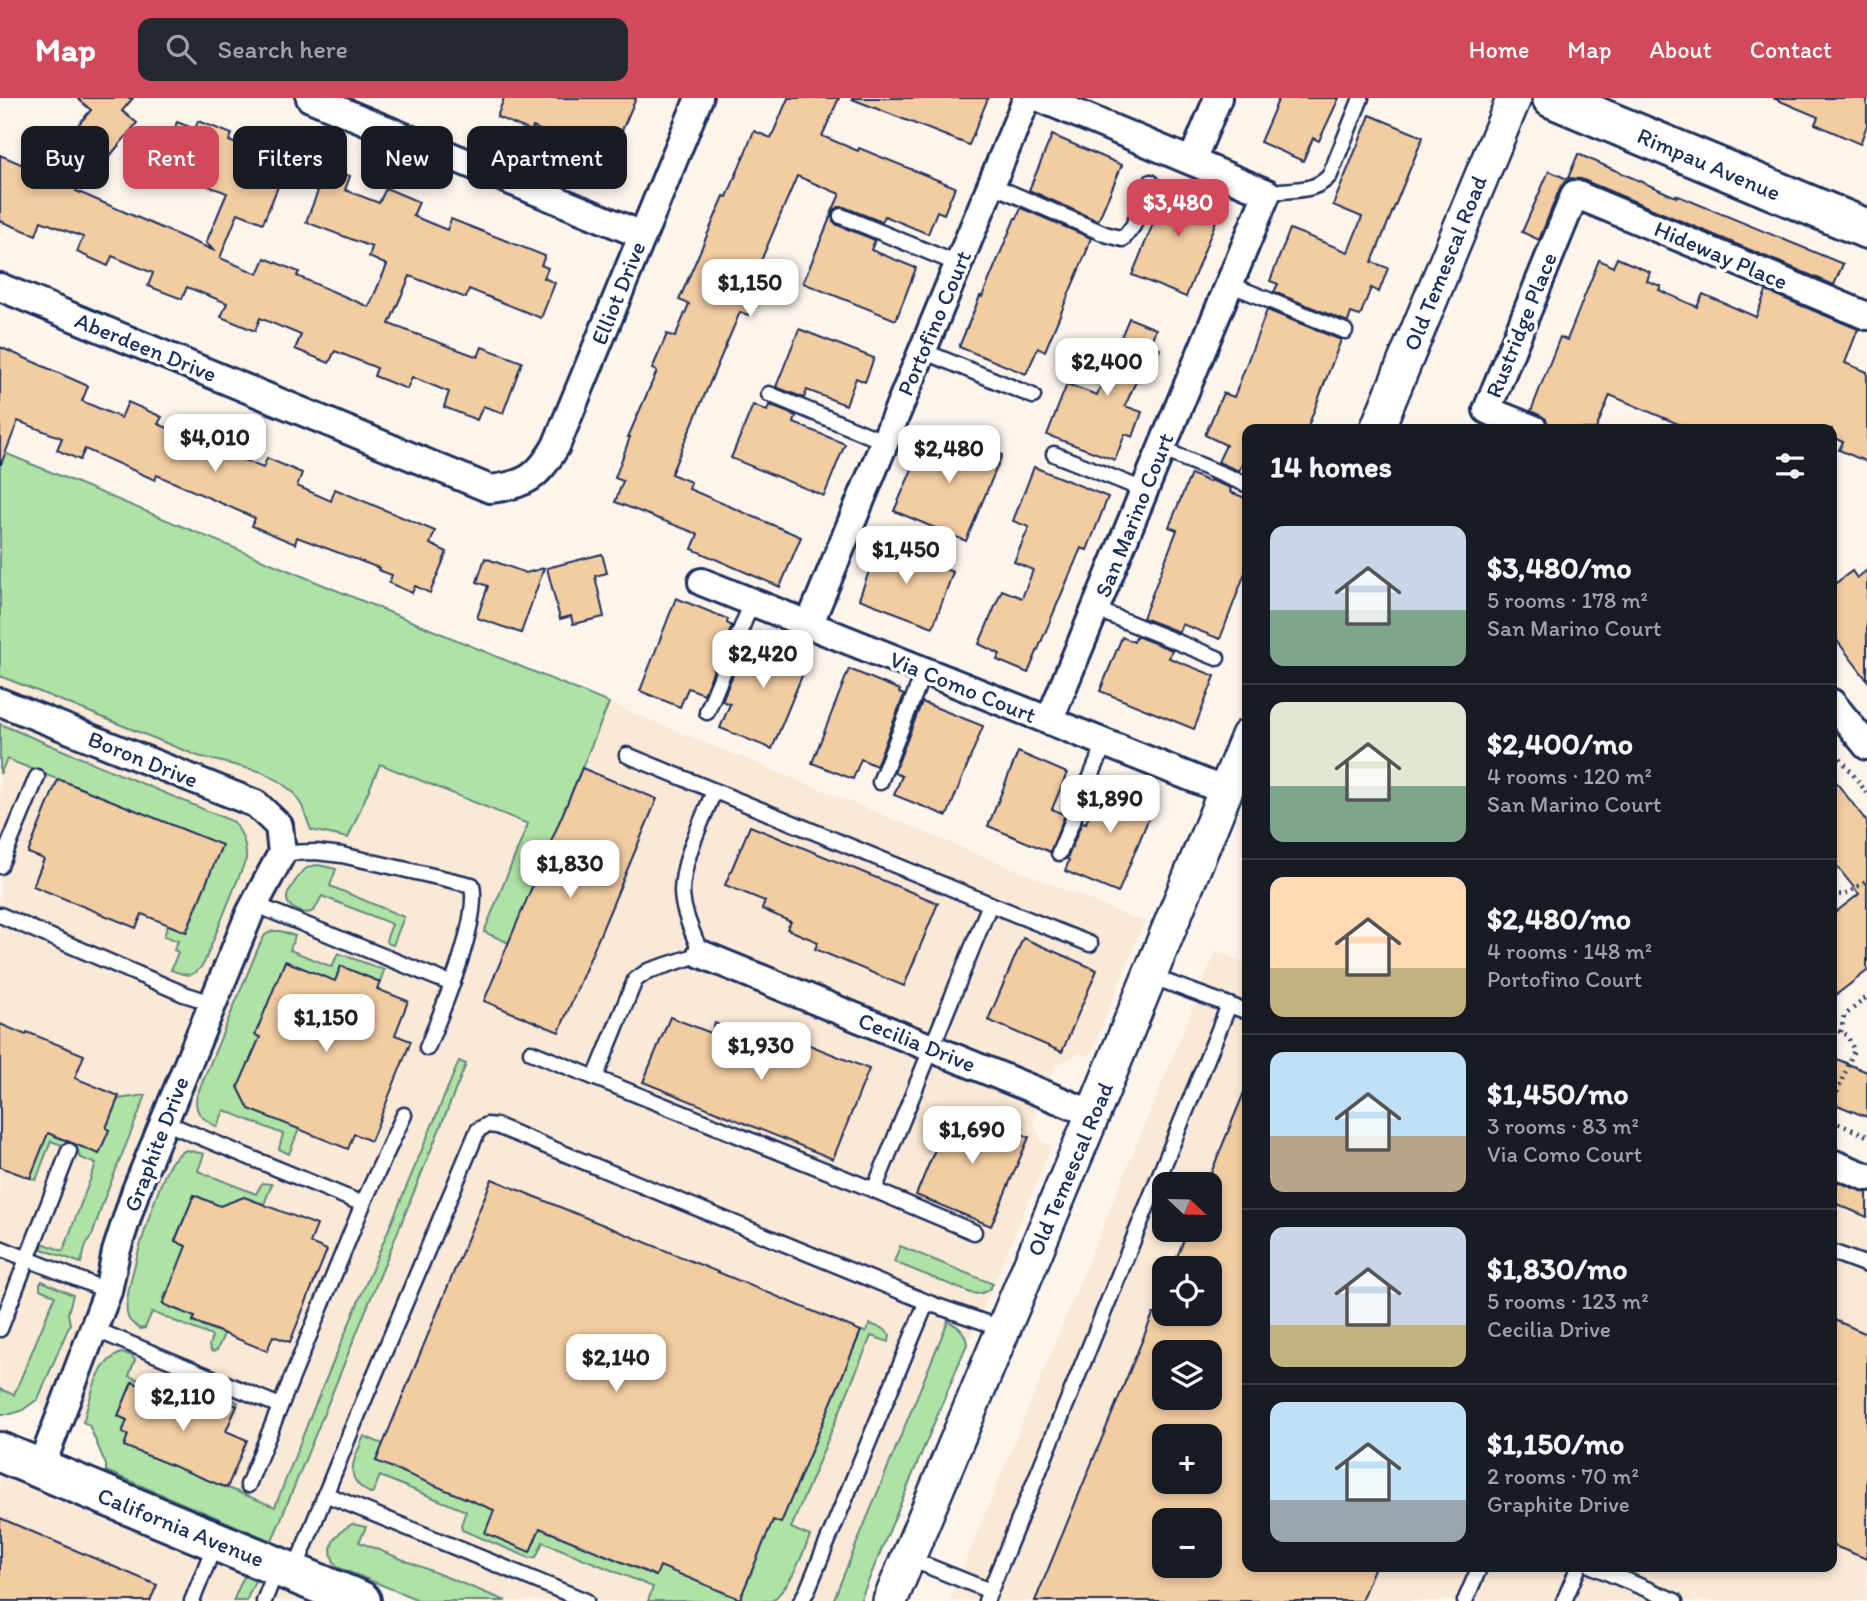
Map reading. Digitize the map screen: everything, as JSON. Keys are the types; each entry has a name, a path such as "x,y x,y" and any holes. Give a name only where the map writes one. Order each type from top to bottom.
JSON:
{"main road":[{"name":"Rimpau Avenue","path":"1552,98 1867,229"},
{"name":"California Avenue","path":"0,1452 216,1541 278,1580 361,1601"}],"street":[{"path":"310,98 642,235"},
{"name":"Elliot Drive","path":"526,481 544,465 556,446 699,98"},
{"name":"Portofino Court","path":"809,625 1027,98"},
{"path":"1040,98 1267,193"},
{"path":"1192,161 1218,98"},
{"name":"Old Temescal Road","path":"1379,424 1514,98"},
{"name":"San Marino Court","path":"1049,721 1267,193"},
{"name":"Hideway Place","path":"1575,194 1867,316"},
{"name":"Rustridge Place","path":"1522,424 1487,410 1575,194"},
{"name":"Aberdeen Drive","path":"0,287 490,489 526,481"},
{"name":"Via Como Court","path":"702,582 1225,791"},
{"name":"Boron Drive","path":"0,702 256,804 279,826 282,853"},
{"path":"1837,709 1867,746"},
{"name":"Old Temescal Road","path":"890,1601 1242,750"},
{"name":"Graphite Drive","path":"40,1469 108,1291 116,1252 136,1190 254,904 282,853"},
{"name":"Cecilia Drive","path":"701,954 1093,1114"},
{"path":"1837,1165 1867,1177"}],"lane":[{"path":"1267,193 1312,188 1324,183 1330,175 1361,98"},
{"path":"992,185 1105,234 1123,239 1133,226 1151,182"},
{"path":"841,216 958,264"},
{"path":"1229,284 1345,331"},
{"path":"923,351 1033,396"},
{"path":"769,394 885,442"},
{"path":"1161,449 1242,483"},
{"path":"1054,454 1144,490"},
{"path":"707,712 752,602"},
{"path":"1095,608 1217,658"},
{"path":"880,782 924,671"},
{"path":"1059,853 1105,743"},
{"path":"627,755 1090,944"},
{"path":"0,866 37,777"},
{"path":"595,1078 635,980 648,971 701,954 682,892 688,859 714,791"},
{"path":"282,853 316,852 342,855 472,885 474,894 468,927 452,984 427,1048"},
{"path":"254,904 452,984"},
{"path":"874,1190 990,904"},
{"path":"0,915 184,994 212,1003"},
{"path":"1150,976 1242,1010"},
{"path":"908,1558 988,1596 1229,1005"},
{"path":"531,1052 974,1232"},
{"path":"248,1485 363,1204 404,1115"},
{"path":"164,1122 363,1204"},
{"path":"278,1580 326,1494 478,1130 487,1125 497,1126 934,1304 1004,1329"},
{"path":"0,1329 69,1151"},
{"path":"0,1248 108,1291"},
{"path":"1837,1254 1867,1265"},
{"path":"801,1601 919,1318 925,1306 934,1304"},
{"path":"94,1329 281,1406"},
{"path":"326,1494 586,1601"},
{"path":"192,1601 216,1541"},
{"path":"1465,1601 1477,1572"},
{"path":"1564,1601 1576,1572"},
{"path":"1606,1572 1675,1601"}],"path":[{"path":"1837,754 1867,793"},
{"path":"1837,895 1845,895 1867,880"},
{"path":"1841,1032 1844,1016 1867,997"},
{"path":"1837,1030 1847,1035 1854,1051 1837,1093"},
{"path":"1837,1123 1867,1136"}],"shaded area":[{"path":"0,451 1144,922 1090,1057 1080,1053 1056,1065 1033,1122 1042,1142 1052,1146 860,1601 421,1601 106,1471 89,1425 42,1405 38,1399 21,1411 0,1414"},
{"path":"1216,951 1242,962 1242,1572 1837,1572 1837,1207 1867,1219 1867,1601 949,1601"},
{"path":"0,1477 208,1562 304,1601 0,1601"}],"green space":[{"path":"0,451 609,703 509,943 484,932 528,824 380,764 348,838 311,830 294,793 262,772 198,756 0,676"},
{"path":"0,724 234,822 243,839 246,859 204,963 196,972 186,975 171,970 178,952 174,950 178,941 164,936 168,925 187,932 221,845 7,759 0,774"},
{"path":"318,865 336,869 330,886 404,917 393,945 386,940 392,924 322,896 315,909 307,913 288,903 288,893 301,874 307,868"},
{"path":"272,931 295,936 290,950 332,967 338,953 384,970 380,982 341,966 335,981 255,1035 260,1037 299,1129 289,1154 279,1149 283,1134 224,1110 217,1127 203,1118 196,1106 197,1095 259,946 265,935"},
{"path":"459,1061 466,1064 272,1541 106,1471 89,1425 83,1422 100,1373 112,1358 121,1353 131,1355 135,1360 129,1376 190,1401 199,1386 238,1402 237,1406 202,1392 195,1408 132,1382 118,1416 127,1420 122,1433 128,1435 124,1446 275,1507"},
{"path":"146,1095 81,1263 42,1249 45,1244 63,1251 96,1164 79,1157 78,1151 51,1141 36,1180 30,1178 48,1133 99,1154 118,1099"},
{"path":"186,1150 204,1154 198,1171 256,1194 262,1183 272,1184 264,1204 244,1197 220,1206 194,1195 175,1240 186,1246 170,1293 166,1292 162,1304 195,1317 193,1322 224,1334 217,1350 213,1352 209,1346 212,1336 152,1312 145,1328 140,1329 130,1321 127,1313 130,1284 158,1193 170,1164"},
{"path":"900,1246 993,1284 984,1293 971,1293 894,1262"},
{"path":"42,1281 73,1295 68,1313 70,1324 38,1399 21,1411 0,1414 0,1389 14,1395 55,1296 40,1289"},
{"path":"948,1321 961,1330 967,1344 860,1601 833,1601"},
{"path":"870,1324 884,1329 890,1335 889,1342 871,1336 791,1528 810,1536 790,1579 772,1601 648,1601 653,1587 543,1542 536,1557 530,1558 462,1530 466,1511 380,1476 372,1494 362,1488 353,1476 354,1461 364,1436 383,1444 377,1461 655,1576 660,1566 740,1599 773,1520 781,1523 861,1331 866,1332"},
{"path":"352,1524 366,1527 359,1542 506,1601 421,1601 337,1567 331,1554 333,1542 340,1532"},
{"path":"244,1576 255,1581 246,1601 233,1601"}],"building":[{"path":"77,98 133,98 122,111 137,123 135,126 123,126 123,140 109,157 109,126 77,126 91,110"},
{"path":"504,98 636,98 624,126 519,126 497,117"},
{"path":"788,98 839,98 822,136 955,187 944,214 937,211 928,234 885,216 882,222 844,207 832,212 840,194 797,176 757,270 765,273 748,315 740,312 671,474 691,482 689,489 801,537 780,587 692,549 698,534 615,502 623,481 615,478 628,437 657,371 652,369 667,334 675,337 689,304 679,300 724,196 727,197 754,131 771,138"},
{"path":"852,98 988,98 969,145"},
{"path":"1279,98 1339,98 1319,141 1313,138 1303,161 1260,142"},
{"path":"1773,98 1867,98 1867,125 1860,144 1815,124 1818,117"},
{"path":"1370,115 1423,137 1372,262 1388,268 1379,292 1371,288 1360,316 1351,313 1348,322 1274,292 1278,284 1270,281 1290,229 1348,252 1362,217 1333,205"},
{"path":"198,121 211,126 196,126"},
{"path":"219,129 232,134 229,141 233,143 233,189 277,189 263,223 238,213 220,258 258,274 265,258 299,272 297,276 369,307 387,265 369,257 372,247 306,222 318,191 313,189 345,189 379,203 386,189 388,189 419,202 413,216 447,230 451,219 545,256 541,265 548,268 544,278 555,283 541,318 469,289 466,298 410,276 389,324 478,357 482,347 522,362 503,413 483,406 477,420 444,407 449,392 412,377 407,389 374,376 377,368 335,351 329,363 295,349 301,335 260,318 255,331 221,317 227,303 187,287 182,299 148,286 153,273 112,256 108,266 77,252 83,237 41,221 36,235 0,221 0,155 21,164 21,189 77,189 76,191 215,251 206,243 227,193 216,189 219,189"},
{"path":"1052,135 1122,165 1098,221 1029,190"},
{"path":"1578,154 1676,197 1843,264 1834,285 1581,179 1568,178"},
{"path":"1549,171 1567,179 1560,188 1539,240 1522,232"},
{"path":"1170,182 1223,203 1186,297 1132,275"},
{"path":"1021,208 1091,238 1045,351 1038,348 1026,374 959,347"},
{"path":"832,213 833,221 837,225 875,240 871,250 916,268 896,320 803,283"},
{"path":"1617,258 1650,272 1647,281 1661,286 1659,290 1697,307 1703,294 1756,317 1766,291 1858,329 1845,363 1867,372 1867,462 1839,450 1843,442 1837,439 1837,424 1678,424 1610,395 1598,424 1548,424 1546,419 1531,411 1560,337 1567,340 1599,260 1613,267"},
{"path":"1267,310 1341,340 1309,424 1242,424 1242,464 1239,471 1218,462 1226,445 1205,435 1223,393 1234,397"},
{"path":"1129,318 1156,329 1150,344 1160,349 1153,367 1144,363 1125,406 1142,412 1133,437 1125,434 1115,460 1047,435 1067,384 1097,395"},
{"path":"799,329 874,358 865,382 856,378 846,405 807,390 804,398 776,387"},
{"path":"0,347 88,386 82,401 121,418 128,402 162,417 158,424 194,439 197,431 231,446 227,453 263,468 267,458 302,473 297,486 331,501 335,489 435,531 430,544 447,552 430,593 415,586 412,593 389,583 392,575 378,570 379,568 297,537 295,544 252,526 255,518 157,475 155,480 85,449 80,460 57,450 62,438 18,421 0,464"},
{"path":"753,405 767,411 769,405 796,416 794,423 845,444 824,496 731,458"},
{"path":"938,429 1002,455 966,541 894,511 916,460 924,463"},
{"path":"1034,467 1108,497 1087,550 1081,548 1028,673 997,660 1000,654 979,644 1002,590 1022,598 1033,570 1014,562 1029,527 1013,521"},
{"path":"1191,474 1231,488 1230,492 1242,497 1242,581 1220,639 1182,624 1179,632 1143,618 1177,530 1169,527"},
{"path":"879,544 953,572 933,627 859,599"},
{"path":"602,554 607,573 595,576 604,617 573,624 571,616 560,619 547,568"},
{"path":"485,558 526,573 544,568 521,633 477,618 488,586 477,582"},
{"path":"1867,570 1867,680 1837,641 1837,582 1852,571 1857,578"},
{"path":"676,598 728,619 727,623 732,626 704,694 688,688 680,707 640,691"},
{"path":"750,633 810,656 772,749 720,728 730,704 722,701"},
{"path":"1136,636 1172,650 1169,658 1215,676 1194,729 1100,691 1122,637 1134,642"},
{"path":"849,669 900,690 899,693 904,695 876,766 861,759 853,779 812,763"},
{"path":"922,702 983,726 947,816 894,795 902,776 894,773"},
{"path":"1018,752 1067,773 1052,809 1065,815 1050,852 988,826"},
{"path":"582,768 657,799 559,1032 484,1001"},
{"path":"1105,777 1157,798 1118,893 1065,871 1082,822 1086,823"},
{"path":"58,779 222,845 186,932 142,914 136,928 33,886 44,859 28,853"},
{"path":"1837,783 1867,822 1867,971 1837,994 1837,911 1859,894 1837,866"},
{"path":"750,826 938,903 904,986 815,949 818,942 787,929 791,922 762,909 765,901 725,885"},
{"path":"1023,938 1097,970 1062,1052 988,1020"},
{"path":"285,961 335,981 341,966 380,982 377,989 408,1001 395,1035 411,1041 371,1141 354,1134 348,1149 249,1109 238,1087 260,1037 255,1035"},
{"path":"670,1017 711,1033 715,1023 742,1035 745,1027 777,1040 780,1033 869,1069 833,1159 643,1082"},
{"path":"0,1024 84,1055 75,1078 119,1096 99,1154 48,1133 30,1178 0,1167"},
{"path":"1837,1059 1867,1072 1867,1117 1837,1105"},
{"path":"1242,1097 1242,1572 1373,1572 1361,1601 1035,1601 1152,1316 1152,1326 1222,1326 1222,1256 1177,1256 1183,1242 1222,1242 1222,1172 1211,1172"},
{"path":"953,1106 1029,1137 991,1226 916,1195"},
{"path":"492,1179 861,1331 781,1523 773,1520 740,1599 660,1566 656,1576 540,1528 530,1552 485,1533 494,1510 376,1461"},
{"path":"1837,1182 1867,1193 1867,1217 1837,1204"},
{"path":"194,1195 220,1206 244,1197 317,1225 310,1243 327,1250 290,1342 273,1336 267,1351 193,1321 195,1317 163,1304 186,1246 175,1241"},
{"path":"1837,1321 1867,1334 1867,1559 1837,1547"},
{"path":"132,1382 195,1408 202,1391 237,1406 226,1431 247,1440 227,1488 124,1446 128,1435 122,1433 127,1420 118,1416"},
{"path":"0,1518 157,1585 150,1601 0,1601"}]}
